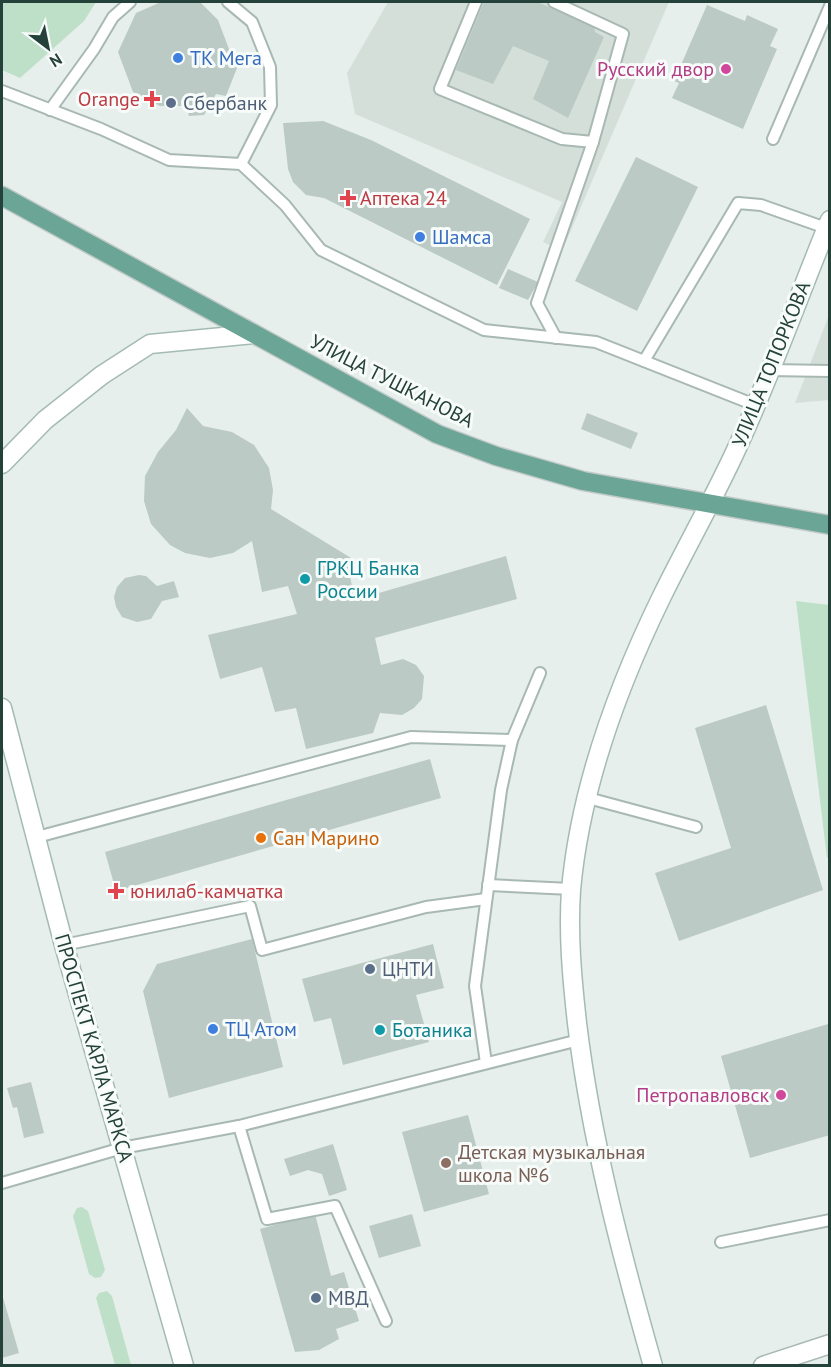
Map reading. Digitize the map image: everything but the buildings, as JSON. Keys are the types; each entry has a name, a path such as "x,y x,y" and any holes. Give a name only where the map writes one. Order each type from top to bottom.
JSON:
{"main road":[{"name":"УЛИЦА ТУШКАНОВА","path":"2,196 437,434 486,453 583,481 830,525"},
{"name":"УЛИЦА ТОПОРКОВА","path":"653,1365 605,1183 579,1040 570,951 572,889 588,798 613,714 662,596 736,450 769,370 824,254 828,224"},
{"path":"2,464 45,420 102,375 150,344 254,334"},
{"name":"ПРОСПЕКТ КАРЛА МАРКСА","path":"2,708 64,945 184,1365"},
{"path":"763,1365 830,1344"}],"lane":[{"path":"50,110 94,49 113,17 130,2"},
{"path":"228,2 252,22 270,67 271,105 241,164"},
{"path":"476,2 440,89 562,139 593,142"},
{"path":"554,2 623,34 593,142 537,303 556,338"},
{"path":"773,139 830,6"},
{"path":"2,91 101,129 169,160 241,164 285,205 321,249 484,330 596,342 755,405"},
{"path":"644,361 738,203 761,205 828,224"},
{"path":"769,370 830,372"},
{"path":"486,1064 475,986 501,790 512,741 540,673"},
{"path":"37,837 411,737 512,741"},
{"path":"588,798 696,828"},
{"path":"488,885 572,889"},
{"path":"64,945 250,906 262,950 426,907 486,899"},
{"path":"2,1183 122,1148 239,1126 579,1040"},
{"path":"239,1126 267,1219 335,1206 386,1321"},
{"path":"721,1242 830,1220"}],"shaded area":[{"path":"388,2 669,2 562,251 543,242 562,202 355,114 347,73"},
{"path":"829,315 829,400 795,403"}],"green space":[{"path":"2,2 96,2 84,21 20,78 2,70"},
{"path":"796,601 829,605 830,857 827,858"},
{"path":"82,1207 88,1211 105,1270 101,1277 95,1278 89,1274 73,1216 77,1208"},
{"path":"107,1291 112,1296 131,1365 115,1365 96,1298 99,1293"}],"place":[{"name":"ТК Мега","path":"178,58"},
{"name":"Русский двор","path":"726,69"},
{"name":"Orange","path":"152,99"},
{"name":"Сбербанк","path":"171,103"},
{"name":"Аптека 24","path":"348,198"},
{"name":"Шамса","path":"420,237"},
{"name":"ГРКЦ Банка России","path":"305,579"},
{"name":"Сан Марино","path":"261,838"},
{"name":"юнилаб-камчатка","path":"116,891"},
{"name":"ЦНТИ","path":"370,969"},
{"name":"ТЦ Атом","path":"213,1029"},
{"name":"Ботаника","path":"380,1030"},
{"name":"Петропавловск","path":"781,1095"},
{"name":"Детская музыкальная школа №6","path":"446,1163"},
{"name":"МВД","path":"316,1298"}]}
